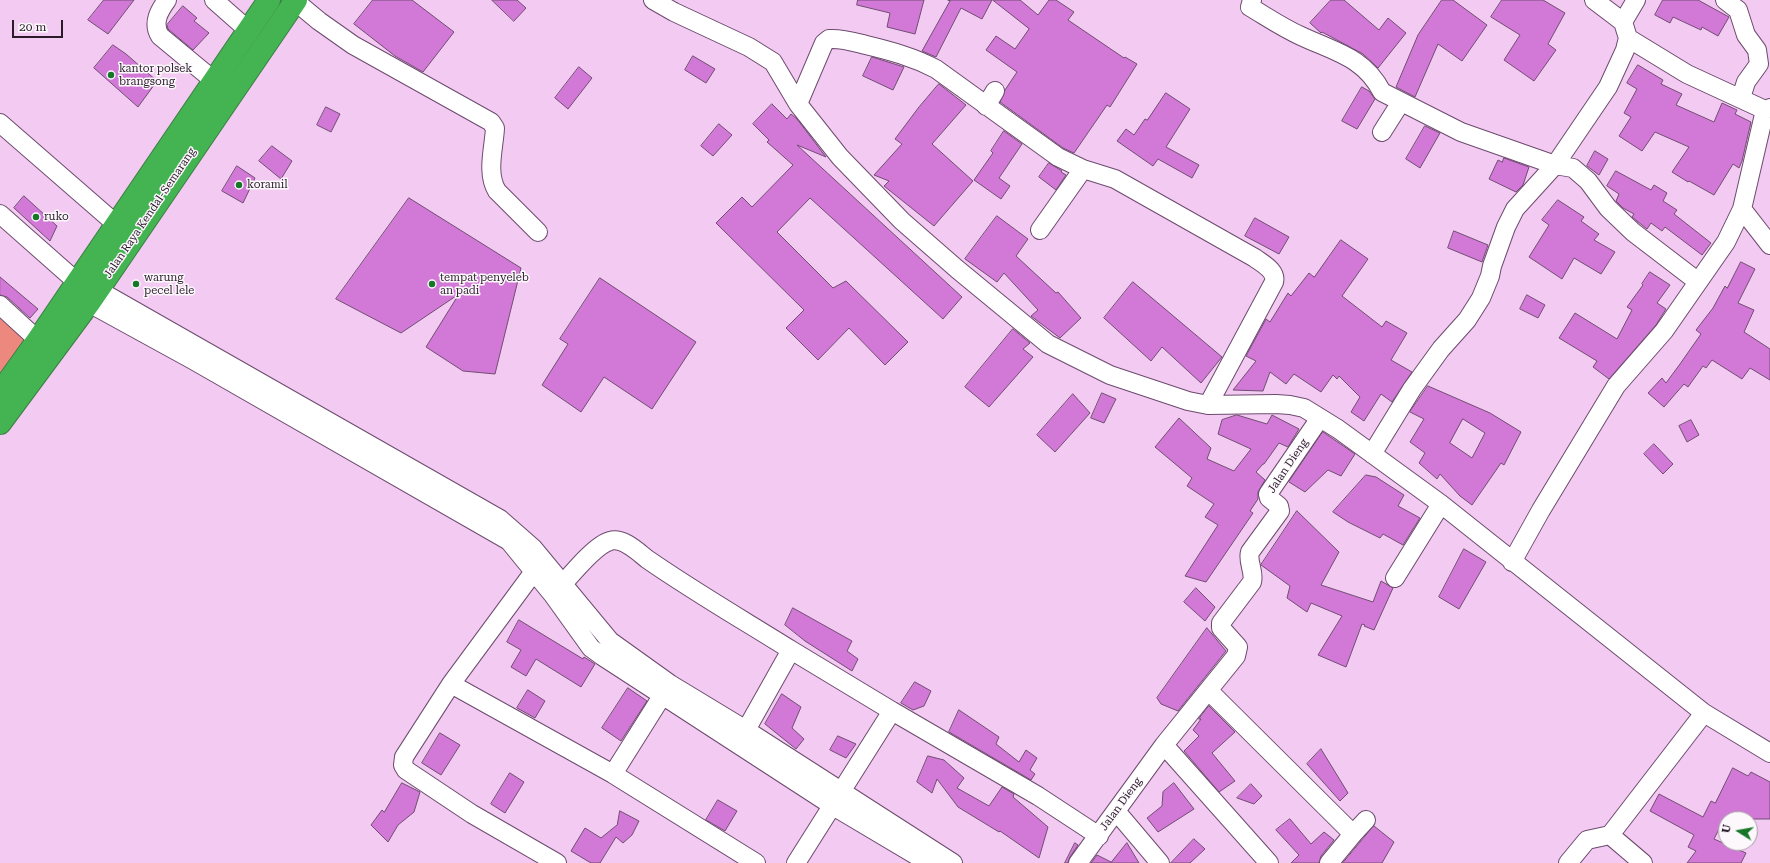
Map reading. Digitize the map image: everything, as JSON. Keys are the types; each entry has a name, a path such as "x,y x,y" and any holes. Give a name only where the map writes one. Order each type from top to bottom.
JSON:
{"highway":[{"name":"Jalan Raya Kendal-Semarang","path":"0,393 38,340 269,0"},
{"name":"Jalan Raya Kendal-Semarang","path":"0,423 94,296 295,0"}],"street":[{"path":"167,0 159,11 156,23 160,36 231,95"},
{"path":"214,0 248,30"},
{"path":"295,0 319,21 353,45 491,122 494,128 493,185 497,191 538,232"},
{"path":"653,0 674,12 749,47 773,62 798,104 840,157 902,221 957,269 1048,344 1110,375 1168,396 1208,406 1290,405 1304,408 1372,454 1441,504 1512,562 1704,713 1770,753"},
{"path":"1252,0 1250,7 1300,36 1350,57 1359,63 1376,80 1382,92 1401,102 1461,132 1555,164 1573,168 1588,181 1608,208 1632,232 1697,281"},
{"path":"1512,562 1612,392 1664,331 1697,281 1726,242 1742,208 1768,109 1724,92 1687,74 1625,30 1594,0"},
{"path":"1372,454 1412,389 1441,349 1468,320 1481,298 1506,227 1515,209 1555,164 1608,87 1625,50 1625,30 1636,0"},
{"path":"1725,0 1738,10 1746,35 1757,50 1759,64 1746,82 1741,98"},
{"path":"798,104 824,43 829,39 844,39 898,52 915,58 990,99 1058,157 1083,168 1115,179 1255,258 1275,276 1274,282 1208,406"},
{"path":"1382,132 1401,102"},
{"path":"0,123 116,224"},
{"path":"1040,230 1083,168"},
{"path":"1742,208 1770,245"},
{"path":"0,214 77,282"},
{"path":"94,296 352,443 509,541 538,566 606,649 838,799 953,863"},
{"path":"0,305 38,340"},
{"name":"Jalan Dieng","path":"1078,863 1164,745 1210,691 1238,652 1238,647 1221,626 1223,619 1252,582 1254,577 1249,558 1250,552 1280,511 1279,506 1269,498 1268,494 1320,418"},
{"path":"1395,578 1441,504"},
{"path":"558,589 596,549 610,540 621,541 664,571 791,650 1038,796 1099,836"},
{"path":"538,566 451,684 404,758 403,765 406,770 472,814 557,863"},
{"path":"746,730 791,650"},
{"path":"451,684 612,774 756,863"},
{"path":"666,689 746,730 838,799 928,863"},
{"path":"612,774 666,689"},
{"path":"1210,691 1352,834"},
{"path":"796,863 838,799 892,711"},
{"path":"1568,863 1587,840 1610,835 1704,713"},
{"path":"1164,745 1269,863"},
{"path":"1116,811 1160,863"},
{"path":"1329,863 1352,834 1366,820"},
{"path":"1610,835 1643,863"}],"shaded area":[{"path":"0,305 38,340 0,393"}],"building":[{"path":"104,0 134,0 108,34 88,20"},
{"path":"373,0 412,0 454,32 423,72 395,56 354,24"},
{"path":"492,0 517,0 526,8 514,21"},
{"path":"858,0 924,0 915,34 887,27 890,13 857,5"},
{"path":"948,0 992,0 982,19 961,8 936,57 922,51 950,1"},
{"path":"993,0 1020,0 1038,15 1049,0 1056,0 1074,12 1068,20 1124,58 1125,57 1137,64 1110,107 1107,105 1074,153 1063,148 1000,102 1005,90 1017,72 986,50 996,36 1015,49 1029,29"},
{"path":"1331,0 1344,0 1379,30 1388,18 1406,33 1378,68 1363,54 1322,32 1321,33 1310,23"},
{"path":"1442,0 1453,0 1487,25 1462,61 1438,44 1415,97 1396,87 1418,35"},
{"path":"1502,0 1543,0 1565,13 1548,44 1556,50 1534,81 1504,60 1520,35 1491,17"},
{"path":"1663,0 1698,0 1729,17 1718,36 1702,27 1701,30 1673,17 1670,23 1655,15"},
{"path":"183,6 197,18 194,21 209,33 193,50 168,29 167,25"},
{"name":"kantor polsek brangsong","path":"113,45 126,54 157,81 138,107 94,68"},
{"path":"693,56 715,69 706,83 685,70"},
{"path":"872,57 904,67 893,90 863,76"},
{"path":"1638,65 1663,80 1661,84 1682,94 1676,105 1714,122 1722,103 1737,110 1735,114 1751,122 1739,168 1733,164 1714,195 1672,172 1689,147 1655,132 1642,151 1619,136 1631,117 1624,113 1637,89 1627,83"},
{"path":"579,67 592,78 568,109 555,98"},
{"path":"939,84 966,105 932,144 973,181 934,226 884,186 889,181 874,175 902,144 895,139 919,107"},
{"path":"1362,87 1369,91 1375,99 1357,129 1342,121"},
{"path":"1166,93 1190,109 1166,147 1199,165 1192,178 1158,159 1153,166 1117,141 1126,129 1134,135 1145,119 1147,120"},
{"path":"772,104 787,119 791,114 797,119 826,157 797,145 962,297 943,319 810,198 777,232 833,288 846,281 908,342 885,365 849,328 818,360 786,328 804,310 716,223 742,197 752,207 793,165 767,142 769,140 753,124"},
{"path":"326,107 340,114 331,132 317,125"},
{"path":"719,124 732,135 713,156 701,146"},
{"path":"1425,126 1440,133 1420,168 1406,159"},
{"path":"1004,131 1022,144 999,178 1010,186 1001,199 974,180 993,153 991,151"},
{"name":"koramil","path":"272,146 292,161 281,179 259,161"},
{"path":"1595,151 1608,159 1599,175 1587,166"},
{"path":"1504,158 1529,167 1523,185 1516,192 1489,179 1498,160 1502,162"},
{"path":"1049,163 1066,175 1056,190 1039,177"},
{"name":"koramil","path":"237,166 255,178 243,203 222,191"},
{"path":"1616,171 1651,190 1654,185 1667,193 1663,201 1677,210 1674,214 1711,243 1702,255 1665,227 1662,231 1651,223 1647,229 1632,217 1634,214 1623,208 1616,201 1619,194 1607,186"},
{"name":"ruko","path":"24,196 57,226 50,241 14,208"},
{"name":"tempat penyeleb an padi","path":"409,198 521,268 495,374 463,371 426,347 459,294 401,333 336,299"},
{"path":"1558,200 1584,217 1581,221 1599,234 1594,240 1615,252 1601,274 1574,258 1562,279 1529,257 1549,225 1542,220"},
{"path":"997,216 1028,239 1016,256 1056,293 1058,292 1081,318 1060,338 1031,316 1038,310 1004,273 997,282 965,259"},
{"path":"1255,218 1289,237 1279,254 1245,236"},
{"path":"1454,231 1488,245 1482,262 1448,248"},
{"path":"1341,240 1368,259 1342,296 1382,327 1386,321 1407,333 1391,360 1412,372 1392,402 1381,394 1364,421 1351,412 1360,397 1339,376 1337,379 1333,375 1321,392 1294,374 1286,384 1270,372 1263,391 1233,390 1256,361 1246,356 1266,319 1270,322 1288,293 1291,296 1309,273 1314,277"},
{"path":"1741,262 1755,269 1738,303 1754,310 1744,332 1770,349 1770,380 1750,368 1742,379 1712,360 1706,368 1703,366 1688,387 1684,384 1664,407 1648,393 1662,378 1666,383 1680,364 1701,334 1696,330 1713,308 1725,286 1727,288"},
{"path":"1650,272 1670,285 1657,303 1666,309 1656,325 1609,379 1593,367 1597,361 1559,338 1575,313 1617,339 1632,310 1627,307 1643,285 1642,284"},
{"path":"0,277 38,309 30,318 7,297 0,295"},
{"path":"600,278 696,342 652,409 604,377 581,412 542,385 568,344 560,339"},
{"path":"1133,282 1222,357 1201,383 1162,347 1151,361 1104,318"},
{"path":"1527,295 1545,305 1538,318 1520,309"},
{"path":"1013,329 1030,343 1023,349 1033,357 989,407 965,387"},
{"path":"1428,386 1490,413 1521,432 1504,465 1501,463 1472,505 1460,496 1440,474 1437,479 1419,463 1425,453 1410,442 1424,419 1410,412","holes":["1463,419 1485,433 1472,458 1450,443"]},
{"path":"1102,393 1116,399 1104,423 1091,418"},
{"path":"1073,394 1090,413 1055,452 1037,435"},
{"path":"1237,415 1267,424 1272,415 1299,429 1288,447 1279,443 1264,464 1256,472 1265,480 1258,492 1258,499 1250,511 1253,513 1206,582 1185,576 1218,525 1205,517 1214,504 1187,486 1192,478 1155,447 1179,418 1211,448 1207,459 1234,471 1251,449 1218,434 1222,420"},
{"path":"1691,420 1699,435 1687,442 1679,426"},
{"path":"1323,432 1355,454 1341,476 1328,470 1305,492 1289,482"},
{"path":"1654,444 1673,464 1663,474 1644,454"},
{"path":"1366,475 1376,477 1404,495 1398,506 1420,518 1403,545 1383,534 1380,538 1348,522 1333,512"},
{"path":"1297,511 1339,552 1321,585 1373,602 1381,581 1393,588 1374,630 1362,624 1346,667 1318,655 1342,616 1311,603 1307,612 1287,598 1290,586 1261,565"},
{"path":"1464,549 1486,562 1459,609 1439,597"},
{"path":"1196,588 1215,607 1205,621 1184,602"},
{"path":"793,608 852,641 847,651 858,659 852,671 805,641 785,625"},
{"path":"519,620 583,659 584,657 595,664 581,687 536,659 526,676 511,667 521,650 507,642"},
{"path":"1207,628 1226,651 1178,711 1161,704 1157,698"},
{"path":"915,682 931,691 924,706 913,710 901,703"},
{"path":"628,688 647,701 621,741 602,728"},
{"path":"528,690 545,701 535,718 517,708"},
{"path":"782,694 801,707 792,728 804,739 796,749 765,724"},
{"path":"1209,706 1235,732 1212,753 1235,781 1219,792 1184,751 1199,736 1193,730"},
{"path":"959,710 999,737 996,744 1019,762 1026,750 1037,758 1030,770 1035,774 1031,780 949,732"},
{"path":"440,733 460,745 441,775 422,763"},
{"path":"838,736 856,744 846,758 830,750"},
{"path":"1321,749 1348,793 1340,801 1307,764"},
{"path":"928,756 944,760 964,778 957,788 989,806 1002,787 1014,794 1013,797 1048,827 1039,858 1000,831 999,832 958,807 937,779 932,793 917,782"},
{"path":"1733,768 1748,776 1751,772 1770,782 1770,819 1758,819 1758,811 1718,811 1718,831 1714,839 1718,841 1718,851 1741,851 1746,853 1741,863 1687,863 1696,851 1688,847 1694,835 1650,811 1659,794 1703,817 1711,801 1715,803"},
{"path":"510,773 524,782 505,813 491,804"},
{"path":"402,783 420,792 414,812 398,825 388,842 371,825 382,810 384,812"},
{"path":"1174,783 1194,809 1158,832 1147,818 1162,806 1163,792"},
{"path":"1251,784 1262,796 1254,804 1237,798"},
{"path":"718,800 737,811 725,831 706,820"},
{"path":"620,811 639,821 632,835 623,843 616,837 600,863 591,863 571,851 585,828 601,838 617,825"},
{"path":"1290,819 1311,844 1324,832 1334,840 1321,856 1319,863 1291,863 1299,855 1276,830"},
{"path":"1374,826 1394,842 1382,863 1343,863"},
{"path":"1194,839 1205,849 1190,863 1171,863"},
{"path":"1075,843 1078,845 1068,863 1065,863"},
{"path":"1127,843 1139,863 1091,863 1097,855 1111,862"}],"place":[{"name":"kantor polsek brangsong","path":"111,75"},
{"name":"koramil","path":"239,185"},
{"name":"ruko","path":"36,217"},
{"name":"warung pecel lele","path":"136,284"},
{"name":"tempat penyeleb an padi","path":"432,284"}]}
